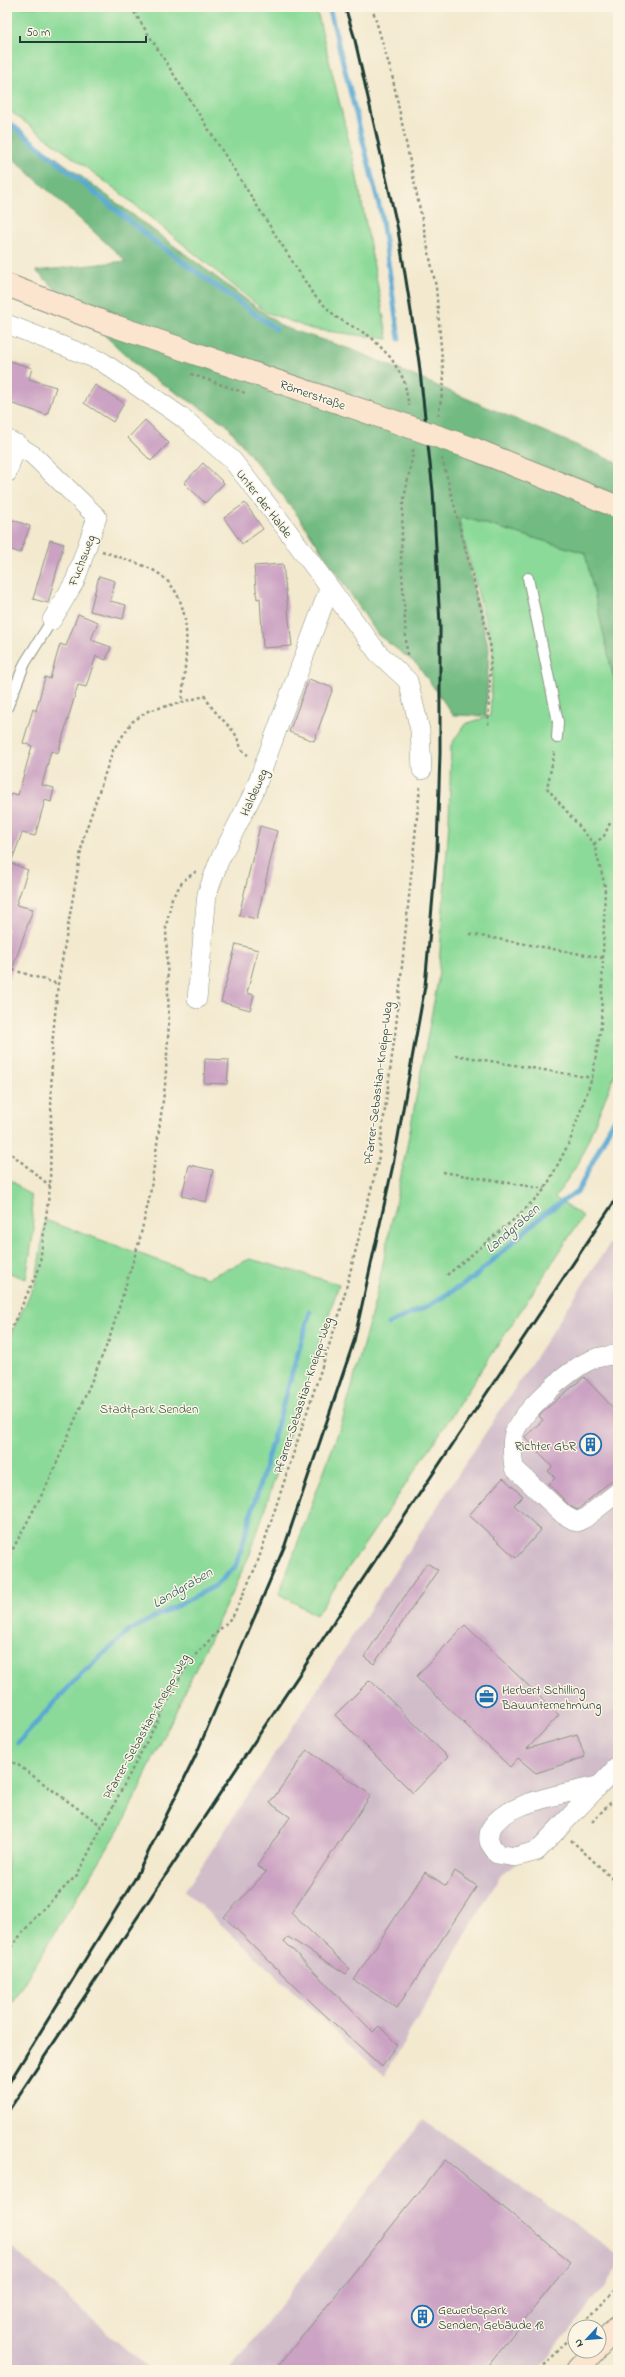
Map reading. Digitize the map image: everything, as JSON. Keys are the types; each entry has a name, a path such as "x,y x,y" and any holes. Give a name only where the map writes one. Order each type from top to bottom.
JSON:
{"main road":[{"name":"Römerstraße","path":"7,285 106,323 474,449 618,507"},
{"path":"607,2338 618,2326"},
{"path":"577,2370 587,2359"}],"street":[{"name":"Unter der Halde","path":"7,324 100,361 183,418 232,460 281,522 329,589 378,653 408,681"},
{"path":"7,473 12,442"},
{"name":"Fuchsweg","path":"12,442 50,471 97,517 75,581 52,620"},
{"name":"Haldeweg","path":"197,999 207,894 220,861 254,792 265,765 329,589"},
{"path":"408,681 420,730 422,770"},
{"path":"618,1354 591,1359 575,1369 540,1399 521,1420 513,1437 514,1468 564,1515 577,1522 586,1518 618,1492"},
{"path":"597,1786 514,1807 499,1817 490,1828 489,1842 498,1854 515,1857 537,1851 566,1835 597,1786 618,1766"}],"lane":[{"path":"528,578 558,722 557,738"},
{"name":"Fuchsweg","path":"7,708 25,663 52,620"}],"path":[{"path":"131,7 313,294 336,317 371,337 392,358 404,380 410,410"},
{"path":"372,7 392,75 436,287 444,383 437,423"},
{"path":"408,681 401,556 403,504 413,454 412,439"},
{"path":"440,451 491,648 488,726"},
{"path":"87,546 152,570 172,586 184,608 187,638 182,703"},
{"path":"7,1337 39,1269 50,1187 52,1046 58,984 83,839 113,750 132,722 148,711 205,696 209,706 235,734 242,752 265,765"},
{"path":"447,1275 517,1217 545,1189 570,1141 592,1078 601,1026 605,886 594,844 547,788 557,738"},
{"name":"Pfarrer-Sebastian-Kneipp-Weg","path":"7,1952 37,1916 77,1875 183,1672 197,1653 233,1616 257,1564 340,1312 378,1162 396,1026 422,770"},
{"path":"594,844 604,836 611,821"},
{"path":"7,1560 49,1481 109,1340 139,1242 150,1194 165,1086 169,1022 166,927 172,898 182,881 193,872 220,861"},
{"path":"470,934 603,958"},
{"path":"7,968 58,984"},
{"path":"455,1055 592,1078"},
{"path":"7,1150 50,1187"},
{"path":"443,1172 545,1189"},
{"path":"7,1760 18,1765 102,1826"},
{"path":"588,1826 618,1795"},
{"path":"566,1835 578,1836"},
{"path":"566,1835 618,1884"},
{"path":"588,2319 618,2287"},
{"path":"540,2370 567,2341"}],"shaded area":[{"path":"618,1231 618,1787 501,1874 384,2076 185,1891"},
{"path":"423,2120 618,2254 618,2269 578,2319 567,2319 567,2333 538,2370 230,2370"},
{"path":"7,2243 149,2370 7,2370"}],"green space":[{"path":"7,7 316,7 354,162 388,339 311,329 266,312 118,191 7,109"},
{"path":"7,121 283,327 353,350 618,463 618,697 585,553 462,517 459,521 473,586 489,649 486,716 453,715 418,665 378,635 298,516 226,424 145,373 36,271 126,261 7,153"},
{"path":"462,517 585,553 618,697 618,1067 579,1162 555,1198 583,1216 415,1471 316,1615 279,1594 343,1419 376,1297 407,1146 438,980 449,821 451,745 465,724 490,716 493,650 459,521"},
{"path":"7,1177 31,1196 34,1229 26,1279 7,1272"},
{"name":"Stadtpark Senden","path":"45,1220 207,1278 250,1259 339,1284 250,1554 122,1825 7,2010 7,1342 36,1282"}],"building":[{"path":"7,360 32,368 29,379 56,387 47,415 7,402"},
{"path":"95,385 124,403 113,422 84,403"},
{"path":"145,420 169,443 151,461 128,438"},
{"path":"203,463 224,483 205,503 184,483"},
{"path":"245,503 263,529 242,544 224,518"},
{"path":"7,518 30,526 20,553 7,548"},
{"path":"50,540 64,544 48,603 33,599"},
{"path":"283,564 292,646 263,648 260,598 257,599 254,566"},
{"path":"99,576 115,581 110,601 126,605 123,619 90,611"},
{"path":"78,614 98,622 91,640 111,647 106,660 96,656 86,687 78,685 58,753 51,751 42,785 54,788 51,802 45,800 35,836 22,833 11,863 28,870 16,905 33,909 9,979 7,979 7,806 11,793 18,795 32,746 23,743 33,709 36,711 45,677 50,679 60,644 66,646"},
{"path":"309,679 333,688 314,741 289,732"},
{"path":"260,826 277,831 257,919 239,915"},
{"path":"236,944 258,950 247,993 254,995 250,1010 221,1002"},
{"path":"205,1059 229,1060 227,1084 204,1083"},
{"path":"189,1165 213,1170 206,1202 182,1196"},
{"name":"Richter GbR","path":"584,1377 618,1413 618,1475 577,1510 570,1506 549,1484 555,1478 548,1471 552,1467 525,1437 543,1420 539,1416 542,1412"},
{"path":"503,1478 523,1496 514,1505 541,1530 516,1558 469,1515"},
{"path":"427,1563 438,1570 374,1664 364,1657"},
{"name":"Herbert Schilling Bauunternehmung","path":"465,1625 559,1715 527,1749 577,1734 585,1757 536,1773 518,1758 510,1767 416,1677"},
{"path":"370,1680 448,1757 413,1793 335,1715"},
{"path":"307,1750 371,1795 291,1913 350,1969 346,1974 288,1937 284,1941 373,2032 379,2026 397,2044 382,2067 312,2003 224,1917 266,1872 257,1866 290,1817 270,1803"},
{"path":"455,1871 477,1886 397,2008 354,1980 425,1872 446,1886"},
{"name":"Gewerbepark Senden, Gebäude 18","path":"445,2160 571,2262 484,2370 275,2370"}],"waterway":[{"path":"329,7 381,213 399,339"},
{"path":"7,121 159,245 276,329"},
{"name":"Landgraben","path":"388,1324 428,1306 472,1279 544,1214 578,1191 610,1127 618,1115"},
{"name":"Landgraben","path":"18,1743 73,1682 130,1630 215,1586 236,1566 310,1312"}],"railway":[{"path":"7,2086 136,1877 195,1757 285,1545 354,1341 393,1165 425,986 437,850 440,753 440,625 433,491 419,362 398,230 354,36 345,7"},
{"path":"7,2113 618,1196"}],"place":[{"name":"Richter GbR","path":"591,1445"},
{"name":"Herbert Schilling Bauunternehmung","path":"487,1696"},
{"name":"Gewerbepark Senden, Gebäude 18","path":"423,2316"}]}
